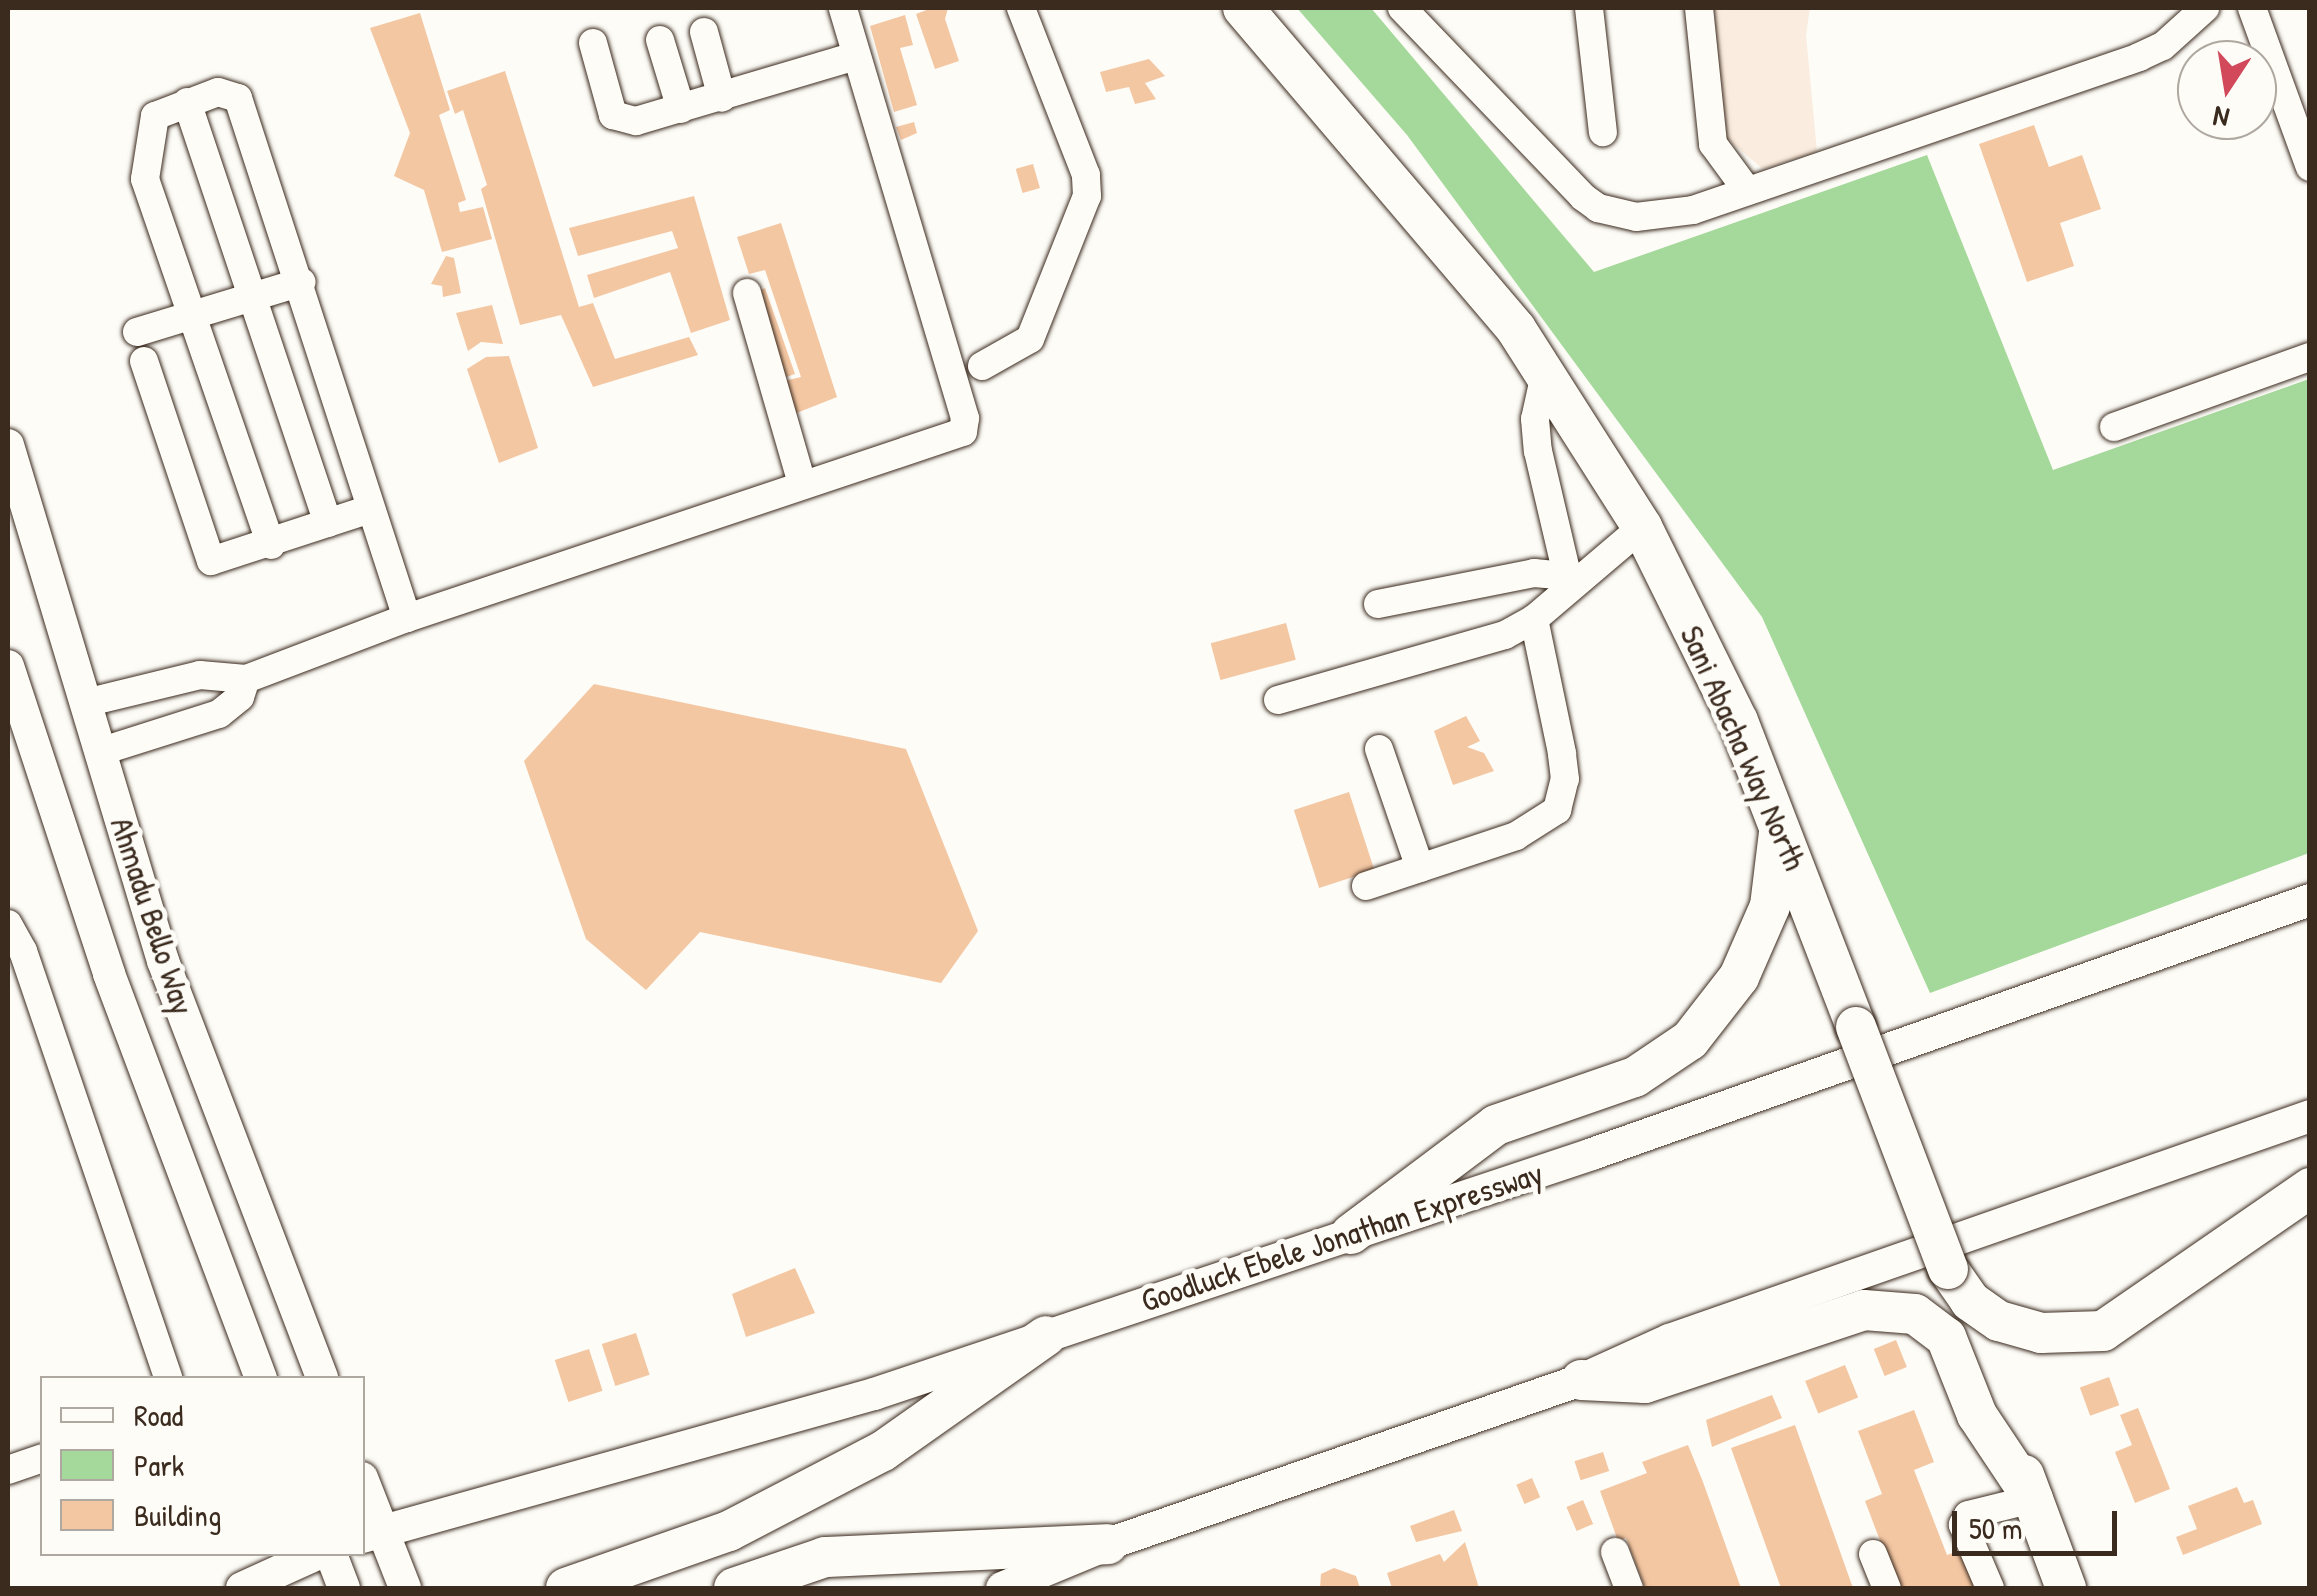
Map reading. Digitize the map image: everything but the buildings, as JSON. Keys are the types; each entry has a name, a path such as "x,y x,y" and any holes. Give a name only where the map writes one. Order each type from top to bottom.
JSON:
{"highway":[{"name":"Sani Abacha Way North","path":"1243,8 1516,329 1642,528 1738,721 1780,824 2066,1588"},
{"path":"1351,1234 1496,1126 1636,1077 1690,1040 1739,977 1770,906 1780,824"},
{"path":"1948,1269 1970,1301 1999,1321 2041,1333 2104,1330 2310,1188"},
{"path":"1581,1380 1645,1383 1864,1310 1914,1314 1946,1337 1977,1414 2033,1499"},
{"path":"566,1588 729,1531 884,1451 1046,1336"},
{"path":"734,1588 826,1556 1108,1544"}],"main road":[{"name":"Ahmadu Bello Way","path":"8,445 164,962 321,1376"},
{"name":"Ahmadu Bello Way","path":"8,666 110,974 260,1376"},
{"name":"Goodluck Ebele Jonathan Expressway","path":"380,1541 874,1394 1351,1234 2310,900"},
{"path":"1002,1588 1108,1544 1581,1380 1669,1340 2310,1116"},
{"path":"365,1488 380,1541 404,1588"},
{"path":"242,1588 333,1567"}],"lane":[{"path":"84,703 200,675 246,679 406,618 963,432 965,418 843,8"},
{"path":"982,366 1030,339 1088,196 1086,175 1021,8"},
{"path":"1402,8 1598,208 1660,216 2139,57 2162,46 2205,8"},
{"path":"1588,8 1602,132"},
{"path":"1700,8 1714,144 1746,188"},
{"path":"2252,8 2310,168"},
{"path":"704,32 722,98"},
{"path":"660,40 681,109"},
{"path":"593,42 613,115 636,121 855,56"},
{"path":"271,545 195,315 145,180 152,121 187,102 218,92 238,98 302,282 406,618"},
{"path":"187,102 328,523"},
{"path":"137,332 302,282"},
{"path":"747,293 802,484"},
{"path":"2114,427 2310,358"},
{"path":"144,361 206,556 220,562 370,509"},
{"path":"1544,374 1535,418 1538,451 1570,587"},
{"path":"1278,700 1471,649 1534,619 1642,528"},
{"path":"1378,604 1534,573 1554,575 1570,587"},
{"path":"1366,886 1537,828 1557,810 1565,779 1562,754 1534,619"},
{"path":"99,752 219,714 240,697 246,679"},
{"path":"1379,750 1420,868"},
{"path":"8,924 15,953 167,1376"},
{"path":"8,1470 40,1459"},
{"path":"1990,1588 1963,1525 1968,1516 2033,1499"},
{"path":"1873,1554 1887,1588"}],"shaded area":[{"path":"1707,8 1810,8 1806,35 1817,152 1763,169 1722,135"}],"green space":[{"path":"1297,8 1371,8 1594,272 1927,155 2053,470 2309,379 2309,853 1930,993 1762,617 1407,135"}]}
